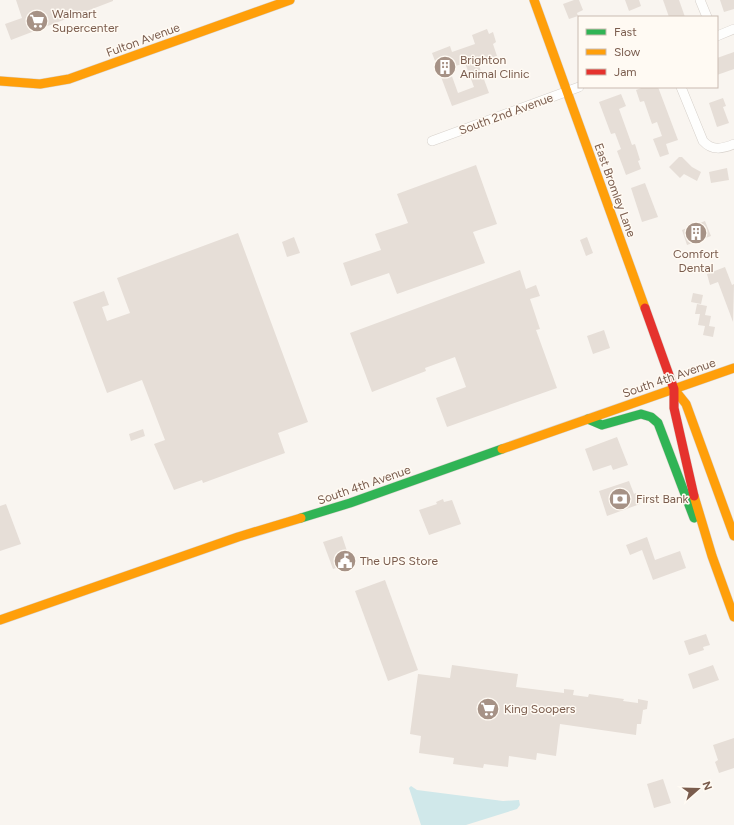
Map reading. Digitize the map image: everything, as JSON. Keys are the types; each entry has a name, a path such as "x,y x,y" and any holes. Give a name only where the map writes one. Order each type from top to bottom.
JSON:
{"main road":[{"name":"Fulton Avenue","path":"0,81 40,84 69,78 290,0"},
{"name":"East Bromley Lane","path":"534,0 674,389 686,404 734,536"},
{"name":"South 4th Avenue","path":"0,620 238,537 350,503 734,368"},
{"name":"East Bromley Lane","path":"674,389 674,408 702,526 734,617"},
{"path":"588,419 602,425 642,414 651,417 658,423 691,515 702,526"},
{"path":"724,590 734,602"}],"street":[{"path":"700,0 706,16"},
{"path":"718,36 734,29"},
{"name":"South 2nd Avenue","path":"432,141 578,87"},
{"path":"681,88 699,134 705,144 714,148 726,148 734,144"}],"water":[{"path":"411,786 417,790 503,801 519,800 520,805 517,809 466,825 421,825 409,788"}],"building":[{"name":"Walmart Supercenter","path":"16,0 113,1 11,40 5,24 22,18"},
{"path":"574,0 579,0 583,10 577,13 578,16 569,19 563,4"},
{"path":"625,0 639,0 641,6 629,11"},
{"path":"663,0 679,0 685,16 669,16"},
{"path":"720,0 734,0 734,9 724,12"},
{"name":"Brighton Animal Clinic","path":"487,29 489,34 493,32 496,42 493,44 497,56 478,63 489,93 452,106 432,53 450,46 452,52 475,44 472,35","holes":["465,63 474,87 458,93 449,68"]},
{"path":"734,52 734,69 718,75 718,58"},
{"path":"641,88 658,88 678,140 666,144 669,154 660,157 653,139 662,136 657,122 652,124 644,101 640,102 636,90"},
{"path":"621,94 626,106 619,109 632,145 635,144 641,169 626,175 617,151 621,149 615,133 611,134 599,102"},
{"path":"723,98 726,106 723,107 729,123 717,127 709,103"},
{"path":"679,157 682,157 692,167 701,172 697,181 684,174 680,178 669,167"},
{"path":"476,165 497,224 473,232 485,263 397,294 389,273 351,286 343,263 381,250 375,234 408,223 397,194"},
{"path":"727,168 729,180 711,183 709,172"},
{"path":"645,183 658,217 642,222 631,188"},
{"name":"Comfort Dental","path":"705,221 711,236 687,245 682,230"},
{"path":"238,233 308,422 278,433 285,453 203,483 202,480 174,490 154,444 165,440 142,380 107,393 73,302 104,291 109,305 102,307 107,321 130,313 117,278"},
{"path":"294,237 300,253 287,257 282,242"},
{"path":"587,237 593,253 586,256 580,240"},
{"path":"725,267 732,285 734,284 733,322 718,282 710,285 707,274"},
{"path":"520,270 526,289 536,285 540,296 530,299 540,329 536,330 557,388 447,427 436,398 466,387 455,357 425,368 426,371 372,392 350,333"},
{"path":"693,293 703,295 701,304 691,302"},
{"path":"697,304 707,306 705,315 711,316 709,326 715,327 713,337 703,335 705,326 698,325 700,314 695,314"},
{"path":"604,330 610,348 593,354 587,336"},
{"path":"143,429 145,436 131,441 129,434"},
{"path":"617,437 628,465 613,470 611,465 593,471 585,449"},
{"name":"First Bank","path":"629,481 640,504 607,516 599,491"},
{"path":"443,499 444,502 452,500 461,524 429,535 419,510 437,504 436,502"},
{"path":"6,504 21,544 0,551 0,506"},
{"path":"342,536 351,563 333,569 323,542"},
{"path":"647,537 655,560 680,551 686,568 653,580 642,550 630,555 626,545"},
{"path":"385,580 418,670 388,681 355,591"},
{"path":"706,634 710,645 703,647 704,650 689,655 684,641"},
{"name":"King Soopers","path":"452,665 518,674 516,687 564,693 564,689 574,690 573,695 588,697 589,694 624,699 623,701 638,703 638,699 648,701 647,709 643,710 641,724 637,724 636,735 560,724 556,756 537,753 536,760 509,756 508,767 484,764 483,768 453,764 454,758 419,753 421,736 410,734 418,674 450,678"},
{"path":"713,665 719,680 693,689 688,674"},
{"path":"734,738 734,768 719,773 715,762 718,760 713,745"},
{"path":"663,779 671,803 654,808 647,784"}],"traffic: fast":[{"path":"588,419 602,425 641,414 651,417 658,423 694,518"},
{"path":"301,518 350,503 502,449"}],"traffic: slow":[{"path":"0,81 40,84 69,79 290,0"},
{"path":"534,0 645,308"},
{"path":"502,449 734,368"},
{"path":"674,389 686,404 734,536"},
{"path":"694,496 712,556 734,617"},
{"path":"0,620 238,537 301,518"}],"traffic: jam":[{"path":"645,308 674,389 674,408 694,496"}],"place":[{"name":"Walmart Supercenter","path":"37,21"},
{"name":"Brighton Animal Clinic","path":"445,67"},
{"name":"Comfort Dental","path":"696,233"},
{"name":"First Bank","path":"620,499"},
{"name":"The UPS Store","path":"345,561"},
{"name":"King Soopers","path":"488,709"}]}
